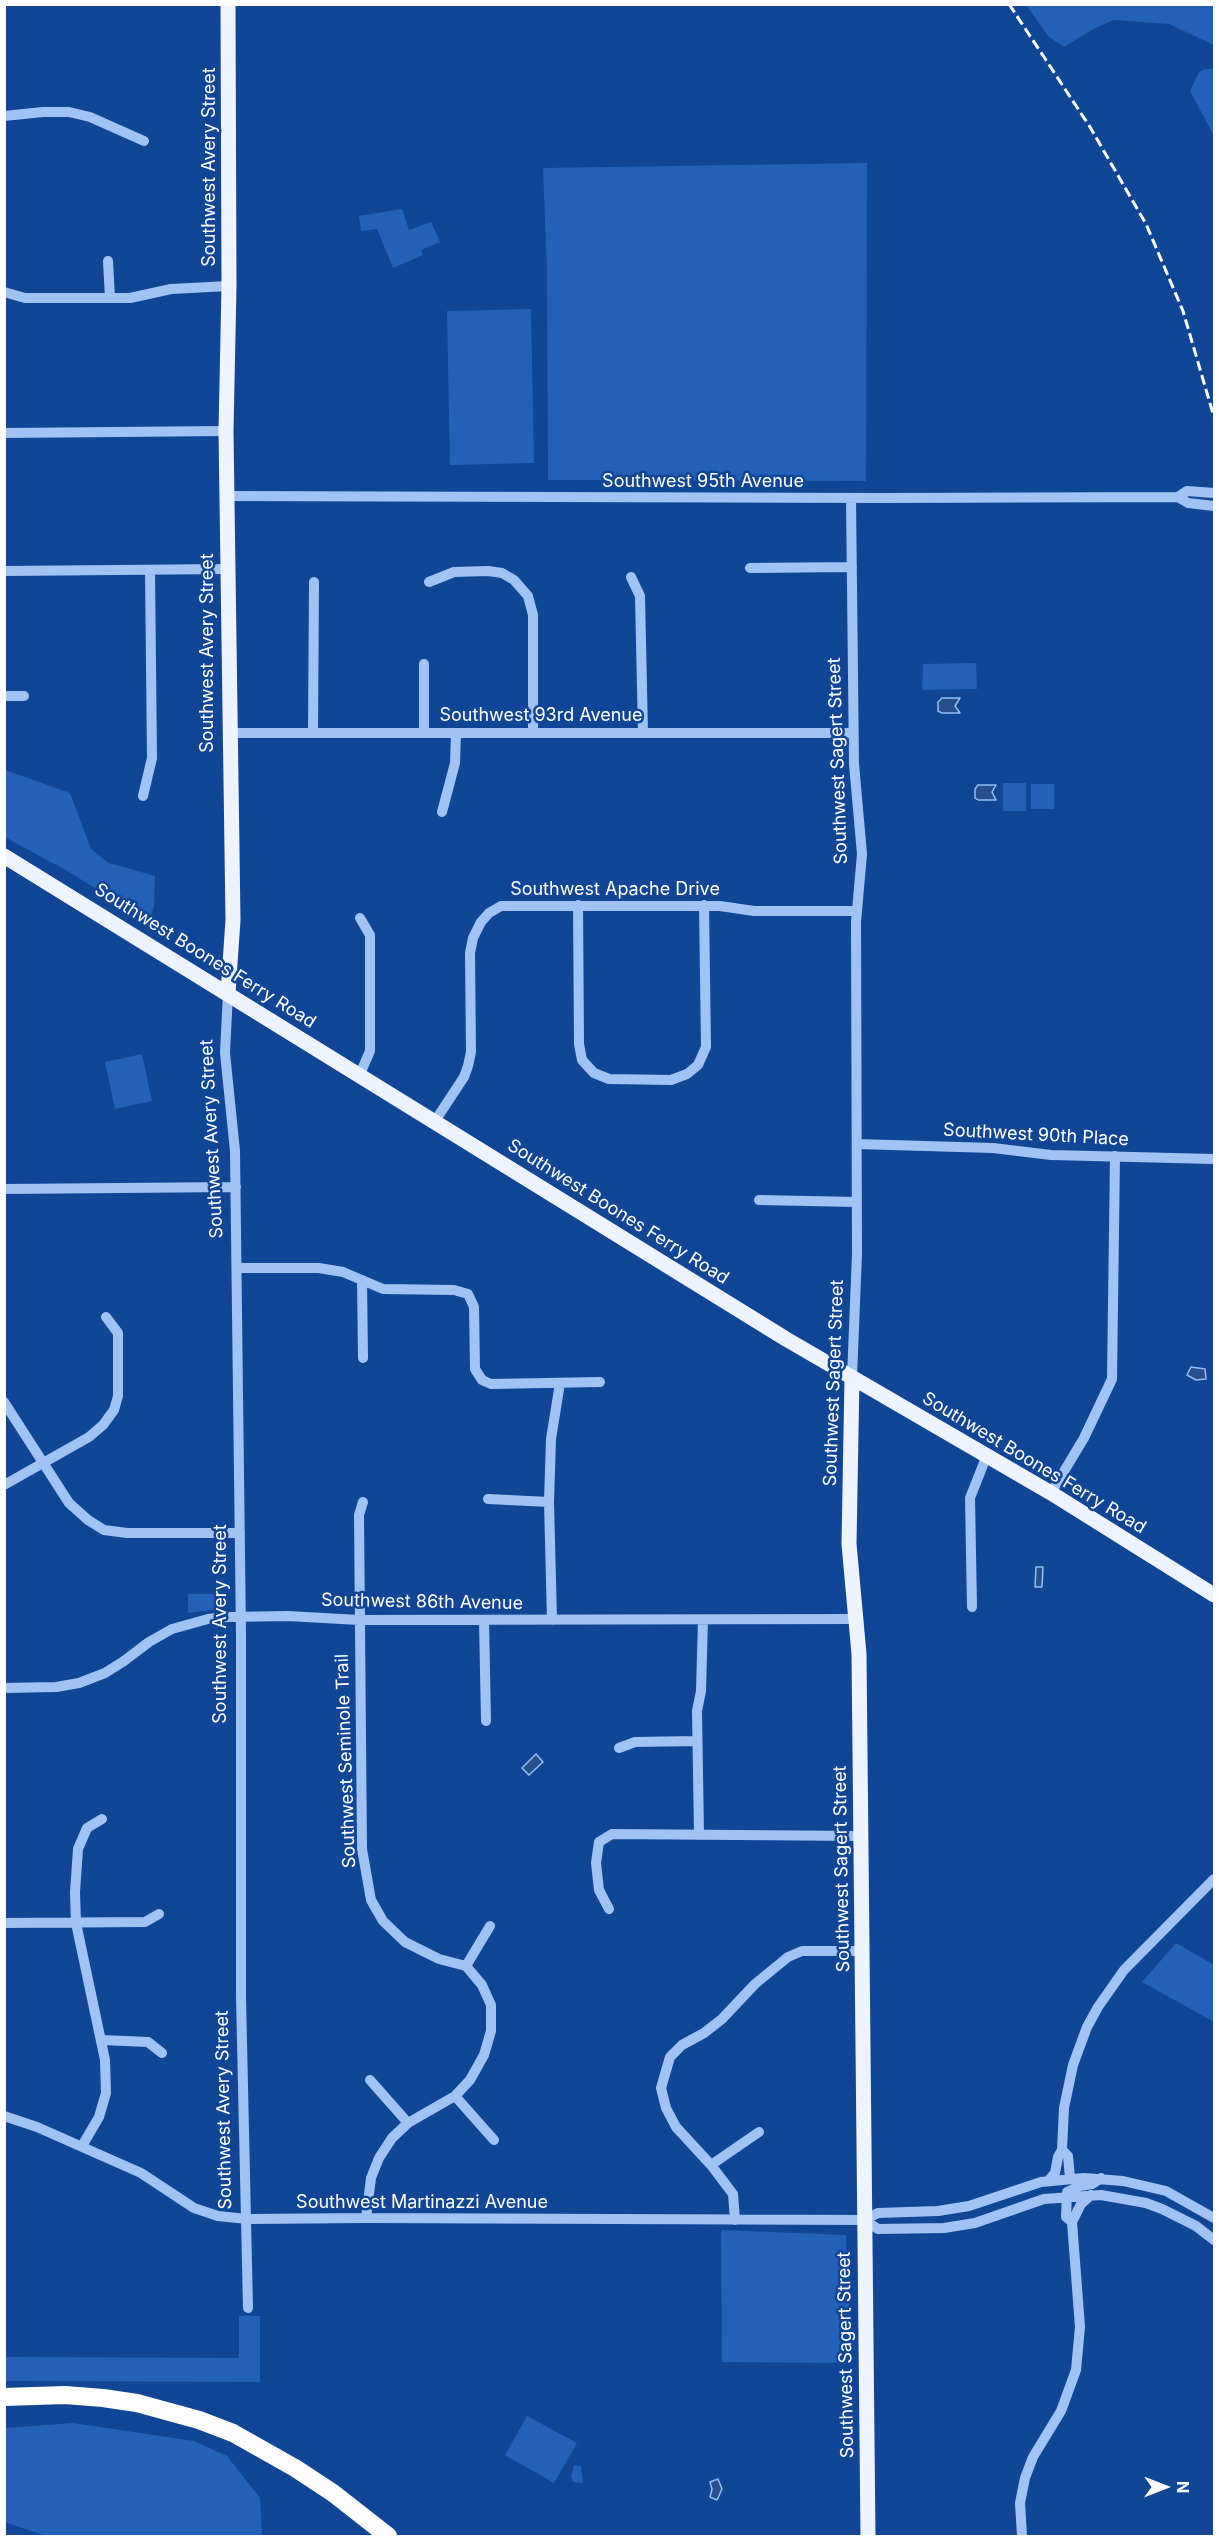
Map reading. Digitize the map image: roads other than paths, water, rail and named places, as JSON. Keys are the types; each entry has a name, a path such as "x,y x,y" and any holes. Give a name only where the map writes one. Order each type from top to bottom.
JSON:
{"highway":[{"path":"4,2397 65,2395 103,2398 137,2403 199,2420 233,2433 295,2468 333,2493 388,2536"}],"main road":[{"name":"Southwest Avery Street","path":"228,4 229,286 226,431 228,734 233,920 228,993"},
{"name":"Southwest Boones Ferry Road","path":"4,856 852,1377 1051,1493 1215,1595"},
{"name":"Southwest Sagert Street","path":"852,1377 849,1544 857,1619 868,2536"}],"street":[{"path":"4,116 69,112 90,117 144,141"},
{"path":"108,261 110,298"},
{"path":"4,292 25,298 130,298 171,289 229,286"},
{"path":"4,433 226,431"},
{"name":"Southwest 95th Avenue","path":"1178,497 1187,491 1215,493"},
{"name":"Southwest 95th Avenue","path":"227,496 1178,497 1188,503 1215,506"},
{"name":"Southwest Sagert Street","path":"851,498 854,780 862,848 856,911 857,1202 852,1377"},
{"path":"750,568 852,567"},
{"path":"4,571 227,569"},
{"path":"143,796 152,758 150,571"},
{"path":"429,582 454,572 488,571 502,573 514,580 528,596 533,615 533,732"},
{"path":"631,577 640,596 643,734"},
{"path":"313,733 314,582"},
{"path":"424,664 424,733"},
{"path":"4,696 24,696"},
{"path":"442,812 455,763 456,732"},
{"name":"Southwest 93rd Avenue","path":"228,734 533,732 853,734"},
{"path":"578,905 579,1044 582,1060 594,1073 609,1079 650,1080 671,1080 687,1074 698,1065 706,1047 704,905"},
{"name":"Southwest Apache Drive","path":"435,1121 464,1077 471,1052 470,953 481,922 489,913 501,906 704,905 754,911 856,911"},
{"path":"360,918 370,935 370,1028 369,1058 360,1074"},
{"name":"Southwest Avery Street","path":"228,993 225,1053 234,1134 236,1187 241,1616 241,1997 248,2308"},
{"name":"Southwest 90th Place","path":"857,1144 993,1148 1051,1155 1215,1160"},
{"path":"1051,1493 1084,1438 1112,1379 1115,1156"},
{"path":"4,1189 236,1187"},
{"path":"759,1200 857,1202"},
{"path":"237,1268 319,1268 343,1272 383,1288 454,1290 468,1294 474,1306 475,1369 482,1380 491,1384 600,1382"},
{"path":"362,1280 363,1358"},
{"path":"4,1485 89,1437 103,1425 114,1410 118,1396 118,1334 106,1317"},
{"path":"552,1620 550,1439 560,1383"},
{"path":"4,1402 69,1503 88,1520 104,1530 127,1533 240,1533"},
{"path":"972,1607 970,1498 987,1455"},
{"path":"488,1499 549,1502"},
{"name":"Southwest Seminole Trail","path":"363,1502 359,1515 362,1849 371,1900 383,1922 405,1942 439,1959 466,1966"},
{"name":"Southwest 86th Avenue","path":"4,1688 56,1687 79,1683 114,1667 149,1641 172,1629 208,1618 241,1616 359,1620 857,1619"},
{"path":"484,1620 486,1721"},
{"path":"699,1834 697,1711 703,1671 703,1620"},
{"path":"619,1748 635,1742 697,1741"},
{"path":"82,2146 99,2117 106,2093 102,2040 94,2015 76,1923 75,1892 78,1849 87,1828 102,1819"},
{"path":"609,1908 599,1890 596,1863 599,1842 612,1834 861,1836"},
{"path":"1049,2180 1055,2173 1058,2157 1062,2151 1064,2108 1073,2065 1084,2034 1098,2007 1135,1958 1215,1880"},
{"path":"4,1923 145,1922 159,1914"},
{"path":"366,2218 371,2178 379,2158 392,2138 408,2123 455,2096 470,2080 484,2055 491,2031 491,2005 482,1985 466,1966 490,1926"},
{"path":"735,2220 733,2194 711,2164 676,2127 662,2098 662,2080 675,2050 722,2019 755,1984 788,1957 802,1952 862,1951"},
{"path":"102,2040 148,2042 162,2054"},
{"path":"370,2080 408,2123"},
{"path":"455,2096 494,2140"},
{"name":"Southwest Martinazzi Avenue","path":"4,2116 82,2146 141,2173 194,2208 218,2216 247,2219 864,2220 879,2212 938,2211 969,2206 1049,2180 1070,2178 1101,2178 1166,2191 1215,2218"},
{"path":"711,2164 759,2132"},
{"path":"1062,2151 1068,2156 1070,2178"},
{"path":"1072,2222 1066,2217 1065,2197 1069,2190 1089,2186 1101,2178"},
{"path":"1022,2536 1020,2503 1025,2478 1033,2457 1061,2411 1070,2391 1077,2362 1080,2327 1072,2222 1081,2204 1091,2195"},
{"name":"Southwest Martinazzi Avenue","path":"864,2220 879,2229 944,2228 975,2223 1033,2202 1091,2195 1146,2203 1179,2216 1215,2240"}],"railway":[{"path":"1009,4 1090,127 1146,224 1183,311 1214,417"}]}
